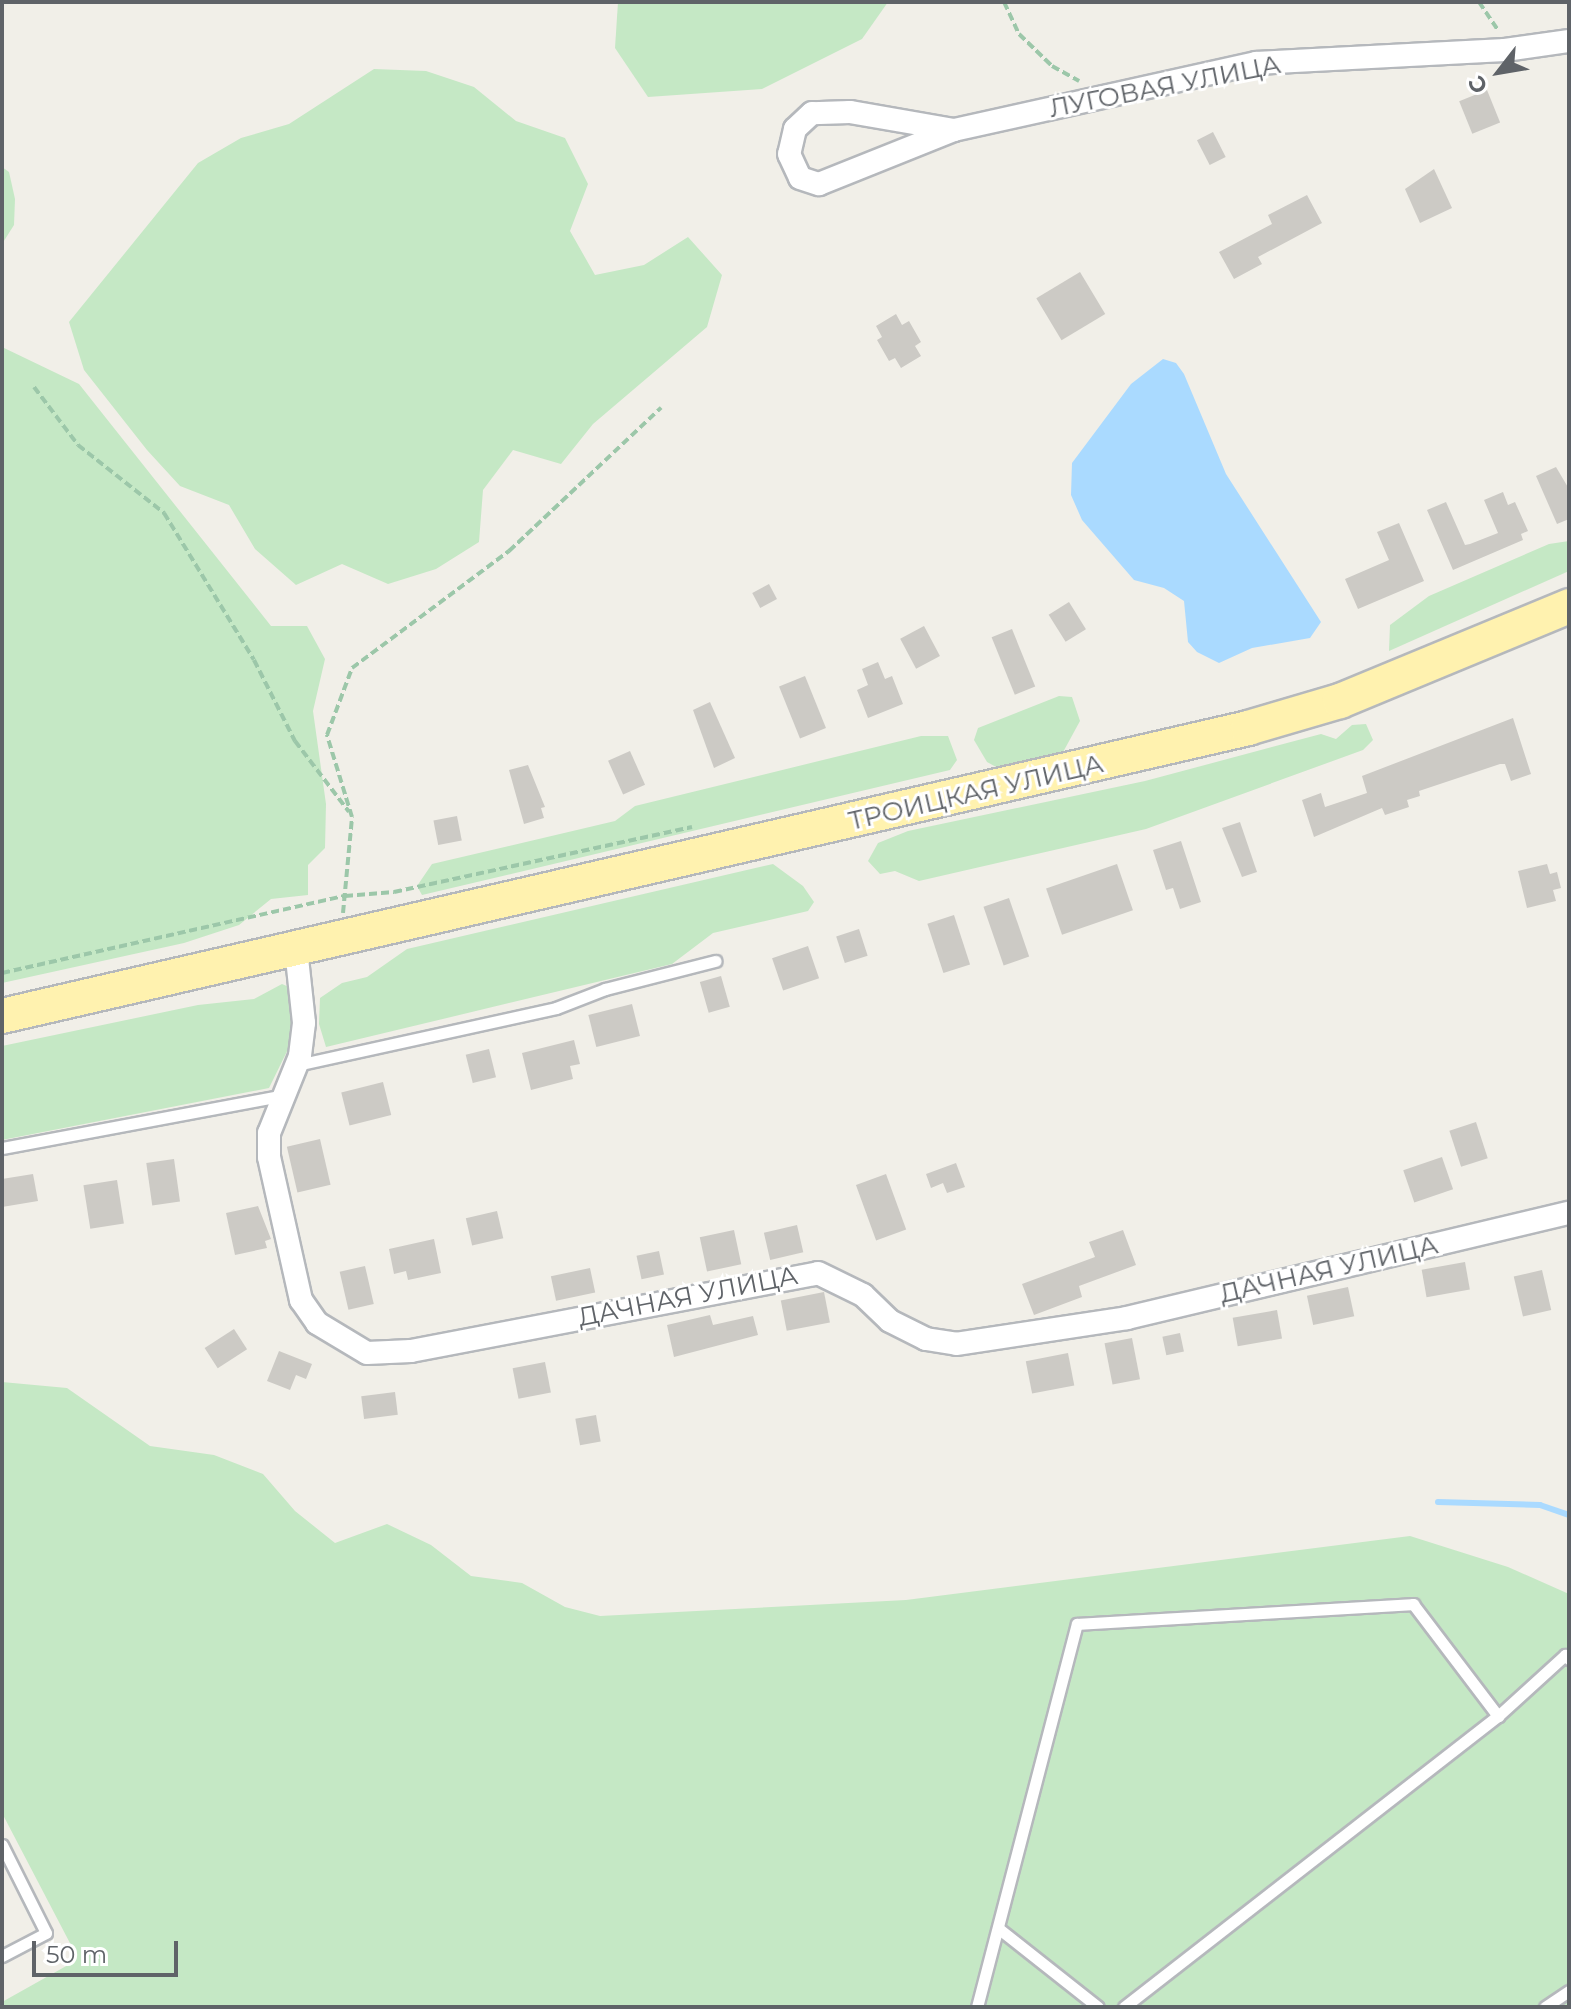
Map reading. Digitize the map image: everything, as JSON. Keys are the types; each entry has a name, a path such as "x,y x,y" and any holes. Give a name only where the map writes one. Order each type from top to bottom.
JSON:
{"main road":[{"name":"ТРОИЦКАЯ УЛИЦА","path":"2,1016 1248,728 1340,701 1569,606"}],"street":[{"name":"ЛУГОВАЯ УЛИЦА","path":"954,130 850,112 812,113 795,129 789,154 800,178 819,184 954,130 1256,63 1512,49 1569,41"},
{"name":"ДАЧНАЯ УЛИЦА","path":"296,949 304,1023 297,1066 269,1133 269,1157 301,1300 317,1323 367,1353 411,1351 818,1273 863,1295 890,1321 926,1339 956,1344 1127,1318 1569,1213"}],"lane":[{"path":"297,1066 556,1008 605,989 715,961"},
{"path":"2,1148 286,1095"},
{"path":"977,2007 1077,1624 1413,1604 1498,1716"},
{"path":"1124,2007 1498,1716 1565,1655 1569,1659"},
{"path":"2,1845 46,1933 2,1956"},
{"path":"998,1928 1098,2007"},
{"path":"1545,2007 1569,1991"}],"path":[{"path":"1004,2 1019,34 1052,66 1106,97"},
{"path":"1479,2 1512,49"},
{"path":"34,387 78,445 164,513 254,660 295,741 352,817"},
{"path":"354,936 345,896 352,817 327,735 352,668 509,551 661,408"},
{"path":"2,973 345,896 394,892 704,824"}],"green space":[{"path":"618,2 888,2 862,39 762,89 648,97 615,48"},
{"path":"374,69 426,71 474,87 516,121 565,138 588,184 570,231 595,275 644,265 688,237 722,275 707,327 593,424 561,464 513,450 483,490 479,542 436,569 388,584 342,564 296,585 255,549 229,505 180,486 147,450 84,370 69,322 198,163 241,138 289,124"},
{"path":"2,167 9,172 15,199 14,225 2,244"},
{"path":"2,347 79,384 271,626 307,626 325,659 313,711 326,804 325,848 308,865 308,895 271,899 239,925 184,943 2,983"},
{"path":"1569,541 1569,571 1389,651 1390,625 1429,596 1549,544"},
{"path":"1059,696 1072,697 1080,721 1062,754 998,768 987,762 974,740 978,728"},
{"path":"1366,724 1373,740 1363,750 1146,829 919,881 895,871 880,874 868,861 878,843 908,831 1145,781 1321,734 1336,739 1352,725"},
{"path":"921,736 948,736 957,760 950,770 422,895 417,886 432,864 615,821 635,806"},
{"path":"773,864 803,886 814,902 808,911 713,933 672,964 326,1047 319,1024 320,998 342,983 367,977 407,949"},
{"path":"282,984 289,987 297,1031 269,1088 2,1140 2,1046 198,1005 254,999"},
{"path":"2,1382 67,1388 150,1446 214,1455 263,1474 295,1511 335,1543 387,1524 431,1545 471,1576 522,1583 565,1607 600,1616 906,1600 1410,1536 1508,1567 1569,1594 1569,2007 2,2007 2,2002 68,1965 72,1947 2,1813"}],"water":[{"path":"1163,359 1176,363 1184,374 1226,474 1321,622 1310,638 1252,648 1219,663 1197,652 1188,642 1184,601 1164,588 1134,580 1082,520 1071,495 1072,463 1131,384"}],"building":[{"path":"1487,90 1500,122 1472,134 1459,101"},
{"path":"1213,132 1226,157 1210,165 1197,140"},
{"path":"1434,169 1452,208 1420,223 1405,189"},
{"path":"1307,195 1322,223 1258,257 1262,264 1234,279 1219,252 1272,224 1268,215"},
{"path":"1080,272 1105,314 1062,340 1036,298"},
{"path":"896,314 902,325 909,321 921,342 915,346 921,356 901,368 895,358 889,361 877,340 882,337 876,326"},
{"path":"1556,467 1569,489 1569,519 1557,524 1536,476"},
{"path":"1503,492 1508,505 1515,502 1528,531 1521,534 1523,540 1453,570 1427,510 1446,502 1465,545 1470,544 1498,533 1484,500"},
{"path":"1399,523 1424,581 1358,609 1345,579 1389,560 1377,532"},
{"path":"769,584 777,599 760,608 752,593"},
{"path":"1069,602 1086,629 1066,642 1049,615"},
{"path":"924,626 940,656 916,669 900,639"},
{"path":"1012,629 1035,686 1015,695 992,637"},
{"path":"878,662 885,679 892,676 903,704 868,718 857,690 868,685 862,669"},
{"path":"805,676 826,728 800,738 779,686"},
{"path":"710,702 735,758 714,768 693,710"},
{"path":"1513,718 1531,774 1511,781 1505,764 1500,764 1419,791 1420,796 1407,800 1409,807 1385,815 1382,808 1314,837 1302,800 1321,793 1325,807 1367,793 1362,776"},
{"path":"630,751 645,785 623,795 608,761"},
{"path":"528,765 545,807 541,808 544,818 524,824 509,770"},
{"path":"457,816 462,841 438,845 433,821"},
{"path":"1240,822 1257,872 1242,877 1222,828"},
{"path":"1181,841 1201,902 1180,909 1173,888 1166,890 1153,850"},
{"path":"1117,864 1133,910 1062,935 1046,888"},
{"path":"1547,864 1550,874 1557,872 1561,888 1553,890 1556,901 1527,908 1518,871"},
{"path":"1009,898 1029,957 1004,965 983,907"},
{"path":"954,915 970,964 943,973 927,924"},
{"path":"859,929 868,956 845,963 836,936"},
{"path":"808,946 819,978 783,991 772,958"},
{"path":"721,976 730,1007 709,1013 700,982"},
{"path":"632,1004 640,1036 596,1047 588,1015"},
{"path":"574,1040 580,1064 570,1066 573,1079 531,1090 522,1053"},
{"path":"489,1049 496,1077 473,1083 466,1055"},
{"path":"383,1082 391,1115 350,1125 341,1092"},
{"path":"1476,1122 1488,1158 1461,1167 1449,1131"},
{"path":"320,1139 331,1185 297,1192 287,1147"},
{"path":"1442,1157 1453,1189 1414,1202 1403,1170"},
{"path":"174,1159 180,1202 152,1205 146,1163"},
{"path":"956,1163 965,1187 947,1193 943,1183 931,1188 926,1174"},
{"path":"33,1174 38,1201 2,1207 2,1179"},
{"path":"886,1174 906,1229 876,1240 856,1185"},
{"path":"117,1180 124,1223 90,1229 83,1185"},
{"path":"258,1206 271,1239 265,1241 267,1248 235,1255 226,1213"},
{"path":"497,1211 503,1238 472,1245 466,1218"},
{"path":"797,1225 803,1252 770,1260 764,1233"},
{"path":"734,1230 741,1264 707,1272 700,1237"},
{"path":"1123,1230 1136,1265 1079,1286 1082,1297 1034,1315 1022,1284 1095,1257 1089,1242"},
{"path":"434,1239 441,1273 408,1280 406,1271 394,1274 389,1249"},
{"path":"659,1251 664,1274 641,1279 637,1256"},
{"path":"1465,1262 1470,1290 1427,1297 1422,1270"},
{"path":"365,1266 374,1304 348,1310 340,1272"},
{"path":"590,1268 595,1292 556,1301 551,1276"},
{"path":"1542,1270 1551,1310 1523,1316 1514,1277"},
{"path":"1348,1287 1354,1316 1313,1325 1307,1296"},
{"path":"824,1292 830,1322 787,1331 781,1300"},
{"path":"1277,1310 1282,1339 1238,1346 1233,1318"},
{"path":"710,1315 713,1325 753,1316 758,1335 674,1357 667,1325"},
{"path":"234,1329 247,1349 218,1368 205,1348"},
{"path":"1180,1333 1184,1352 1166,1355 1162,1337"},
{"path":"1132,1338 1140,1379 1113,1385 1105,1343"},
{"path":"279,1351 312,1364 306,1379 296,1375 290,1390 267,1381"},
{"path":"1068,1353 1074,1385 1032,1394 1026,1361"},
{"path":"545,1362 551,1392 519,1399 513,1368"},
{"path":"395,1392 398,1415 364,1419 361,1396"},
{"path":"596,1415 601,1442 580,1445 575,1419"}],"waterway":[{"path":"1438,1502 1540,1505 1569,1515"}]}
